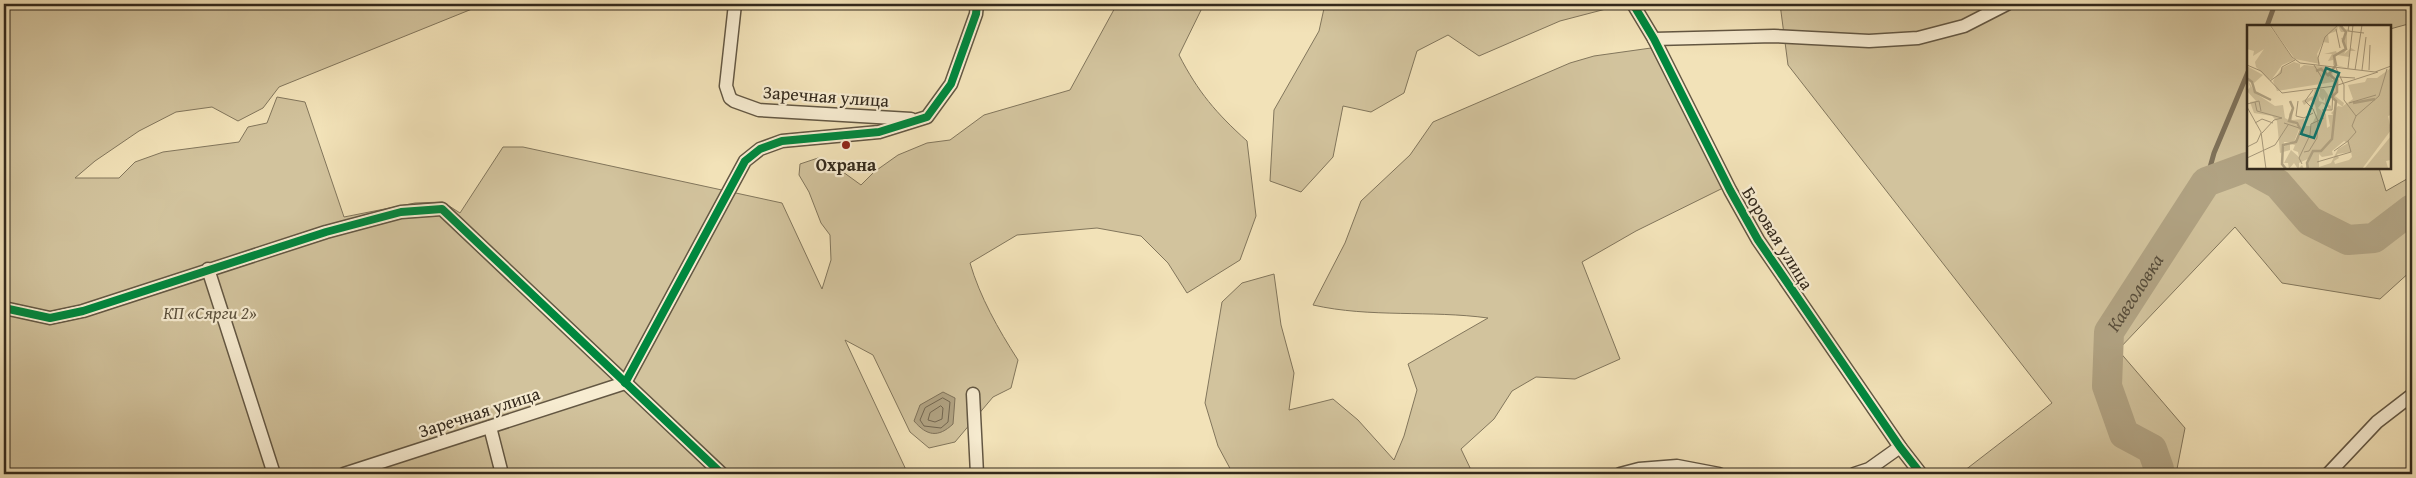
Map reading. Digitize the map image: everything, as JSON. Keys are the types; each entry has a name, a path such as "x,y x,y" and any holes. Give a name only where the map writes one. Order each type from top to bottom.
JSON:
{"street":[{"name":"Заречная улица","path":"735,4 726,86 730,98 734,101 759,110 904,119 927,117"},
{"path":"625,383 745,161 760,149 782,141 879,132 927,117 951,84 976,14 977,4"},
{"name":"Боровая улица","path":"1633,4 1654,39 1730,190 1758,240 1900,447 1921,474"},
{"path":"1654,39 1774,36 1869,41 1918,38 1964,26 2007,4"},
{"path":"4,308 50,318 83,311 326,232 401,212 442,209 722,474"},
{"path":"208,269 274,474"},
{"name":"Заречная улица","path":"344,474 625,383"},
{"path":"973,394 978,474"},
{"path":"2328,474 2377,422 2412,395"},
{"path":"490,427 502,474"},
{"path":"1854,474 1869,469 1900,447"},
{"path":"1620,474 1640,469 1677,466 1719,474"}],"green space":[{"name":"КП «Сярги 2»","path":"4,4 472,4 472,9 279,87 263,108 238,121 212,107 176,112 139,131 95,161 75,178 119,178 135,162 163,152 239,142 248,127 267,123 277,97 305,102 344,217 415,203 443,202 460,213 503,147 523,147 782,203 822,289 831,260 830,235 821,223 809,192 799,175 800,164 818,158 832,164 861,185 874,172 898,155 927,143 950,140 984,115 1070,90 1117,4 1204,4 1179,55 1208,101 1247,141 1256,216 1240,260 1187,293 1168,263 1141,236 1097,228 1017,235 970,263 990,313 1018,360 1011,388 993,397 955,442 929,448 910,432 873,355 845,340 908,474 4,474"},
{"path":"1325,4 1625,4 1560,21 1479,56 1448,35 1417,51 1404,93 1371,112 1343,106 1333,157 1301,192 1270,181 1274,110 1319,31"},
{"path":"1780,4 2412,4 2412,23 2391,29 2391,25 2247,25 2247,169 2379,169 2386,191 2412,176 2412,270 2380,299 2282,283 2235,227 2118,350 2185,428 2176,474 1960,474 2052,403 1788,65"},
{"path":"1651,48 1723,188 1636,231 1582,262 1620,359 1575,379 1536,377 1512,391 1494,419 1461,449 1473,474 1233,474 1218,446 1205,403 1222,302 1242,283 1274,274 1281,325 1294,373 1289,410 1333,399 1358,420 1394,460 1404,436 1417,390 1408,364 1488,318 1444,314 1378,313 1313,305 1345,243 1361,201 1410,155 1433,122 1570,63 1594,56"}],"water":[{"path":"943,392 955,398 953,424 948,429 937,433 923,430 914,421 920,405"}],"waterway":[{"path":"2267,25 2275,4"},
{"path":"2206,182 2214,153 2247,74"},
{"name":"Кавголовка","path":"2158,474 2159,469 2152,449 2124,434 2107,386 2109,332 2206,182 2247,167"},
{"name":"Кавголовка","path":"2251,169 2278,184 2310,221 2348,240 2374,238 2412,209"}],"cycle path":[{"path":"625,383 745,161 760,149 782,141 879,132 927,117 951,84 976,14 977,4"},
{"path":"1633,4 1654,39 1730,190 1758,240 1900,447 1921,474"},
{"path":"4,308 50,318 83,311 326,232 401,212 442,209 722,474"}],"place":[{"name":"Охрана","path":"846,145"}]}
